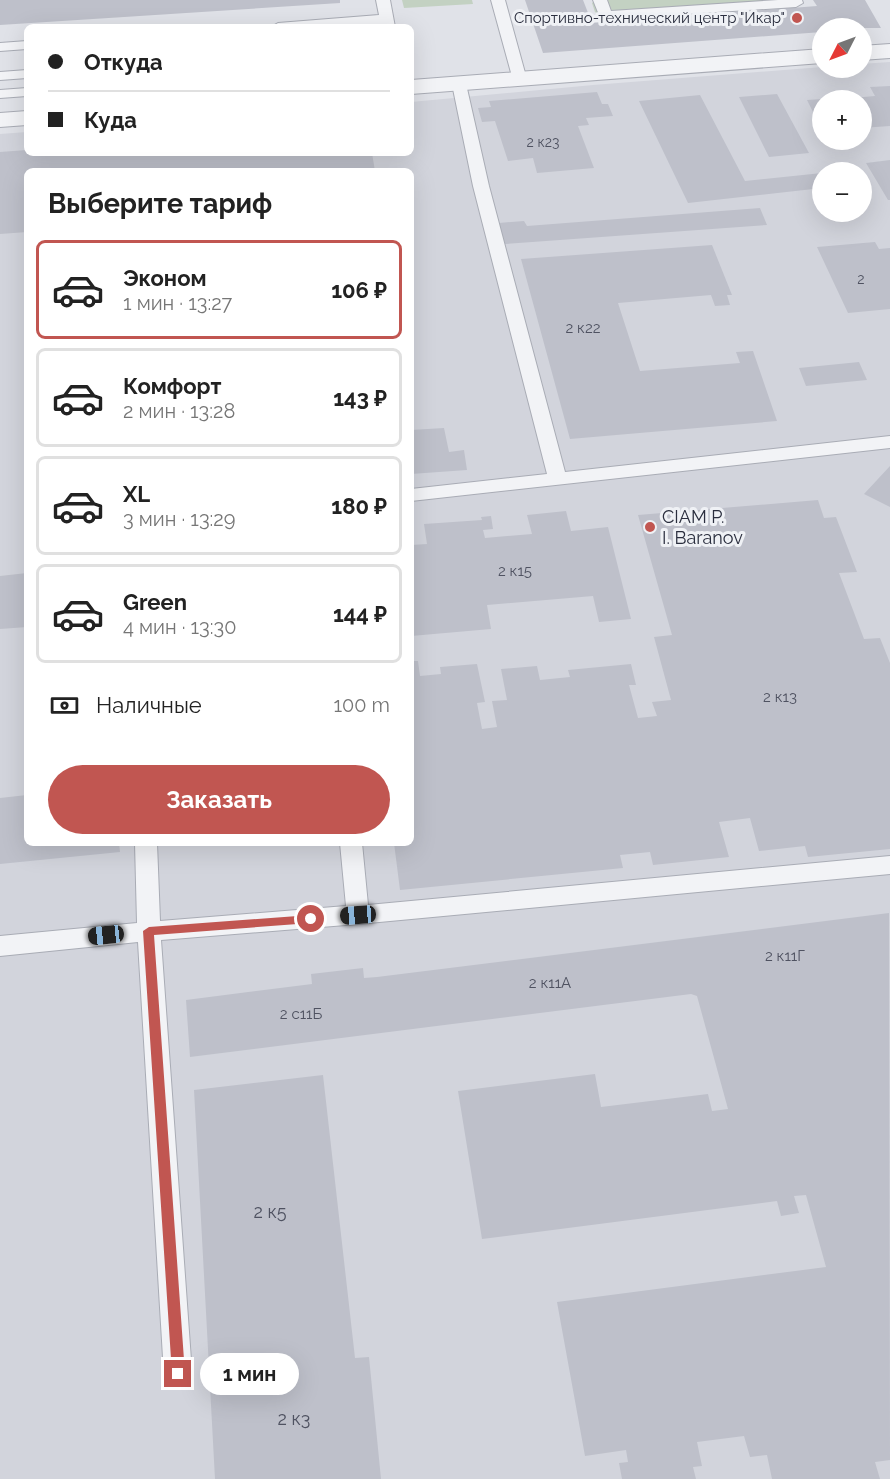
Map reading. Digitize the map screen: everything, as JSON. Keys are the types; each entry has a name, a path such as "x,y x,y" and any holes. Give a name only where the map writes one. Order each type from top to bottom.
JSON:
{"street":[{"path":"872,52 890,51"},
{"path":"414,87 812,57"},
{"path":"0,120 24,118"}],"lane":[{"path":"360,24 387,23 383,0"},
{"path":"498,0 520,80"},
{"path":"600,0 606,15 701,4 796,3 795,0"},
{"path":"0,47 24,45"},
{"path":"0,76 24,74"},
{"path":"459,84 481,186 556,478"},
{"path":"0,94 24,92"},
{"path":"414,495 890,441"},
{"path":"146,846 149,931 178,1374"},
{"path":"351,846 358,915"},
{"path":"0,946 890,865"}],"shaded area":[{"name":"CIAM P. I. Baranov","path":"890,62 890,1479 0,1479 0,134 24,132 24,156 414,156 414,102 812,68 812,78 872,78 872,63"}],"green space":[{"path":"402,0 472,0 473,4 404,8"},
{"path":"595,0 789,0 615,19 595,12 592,3"}],"building":[{"path":"0,0 340,0 340,3 0,25"},
{"path":"525,0 583,0 592,23 817,6 813,0 865,0 881,28 872,28 872,18 812,18 812,33 543,53"},
{"path":"890,86 890,126 872,127 872,96 875,96 870,87"},
{"path":"597,92 602,104 608,104 613,116 586,118 589,125 578,126 594,168 537,173 533,158 508,161 495,121 482,122 478,108 491,107 489,101"},
{"path":"777,94 809,153 769,157 739,97"},
{"path":"700,95 745,181 812,174 812,189 688,203 639,101"},
{"path":"807,100 812,100 812,110"},
{"path":"24,150 24,156 372,156 374,168 24,168 24,232 0,234 0,152"},
{"path":"890,160 890,200 872,173 872,162"},
{"path":"760,208 767,225 505,244 499,223 524,221 527,226"},
{"path":"875,242 879,249 890,248 890,309 848,313 817,247"},
{"path":"712,245 732,295 727,295 730,305 715,306 711,295 618,303 640,371 740,363 736,352 753,351 777,421 570,439 521,259"},
{"path":"859,362 867,380 806,386 799,368"},
{"path":"444,428 449,452 464,450 467,470 414,474 414,430"},
{"path":"890,466 890,507 864,494"},
{"path":"818,500 824,518 836,517 857,572 839,573 864,639 880,638 890,663 890,849 808,857 805,846 759,851 750,818 719,822 729,857 653,865 650,852 620,855 623,868 400,890 394,846 414,846 414,661 418,661 420,676 441,674 440,667 477,664 485,702 477,703 482,729 497,727 492,701 507,700 501,669 537,666 540,680 570,677 568,670 631,664 636,685 629,685 638,718 657,716 652,702 671,700 654,637 672,635 638,515"},
{"path":"566,511 571,531 608,527 631,619 599,622 593,596 487,605 491,629 414,636 414,545 427,544 424,524 482,520 481,517 491,516 493,529 483,530 485,538 532,534 527,515"},
{"path":"24,573 24,627 0,629 0,576"},
{"path":"24,795 24,846 119,846 120,852 0,864 0,798"},
{"path":"889,913 890,1460 875,1462 880,1479 772,1479 767,1455 750,1457 744,1436 697,1442 702,1466 693,1467 696,1479 622,1479 619,1463 628,1462 626,1450 585,1456 557,1302 826,1267 806,1195 794,1196 799,1213 781,1216 777,1201 482,1239 458,1091 595,1074 601,1107 708,1094 712,1111 728,1109 697,996 691,994 190,1057 186,1000 312,984 311,974 363,968 364,978 377,977"},
{"path":"323,1075 355,1358 369,1357 381,1479 215,1479 194,1090"}],"place":[{"name":"Спортивно-технический центр \"Икар\"","path":"797,18"},
{"name":"CIAM P. I. Baranov","path":"650,527"}],"route":[{"path":"178,1374 149,931 311,919"}]}
